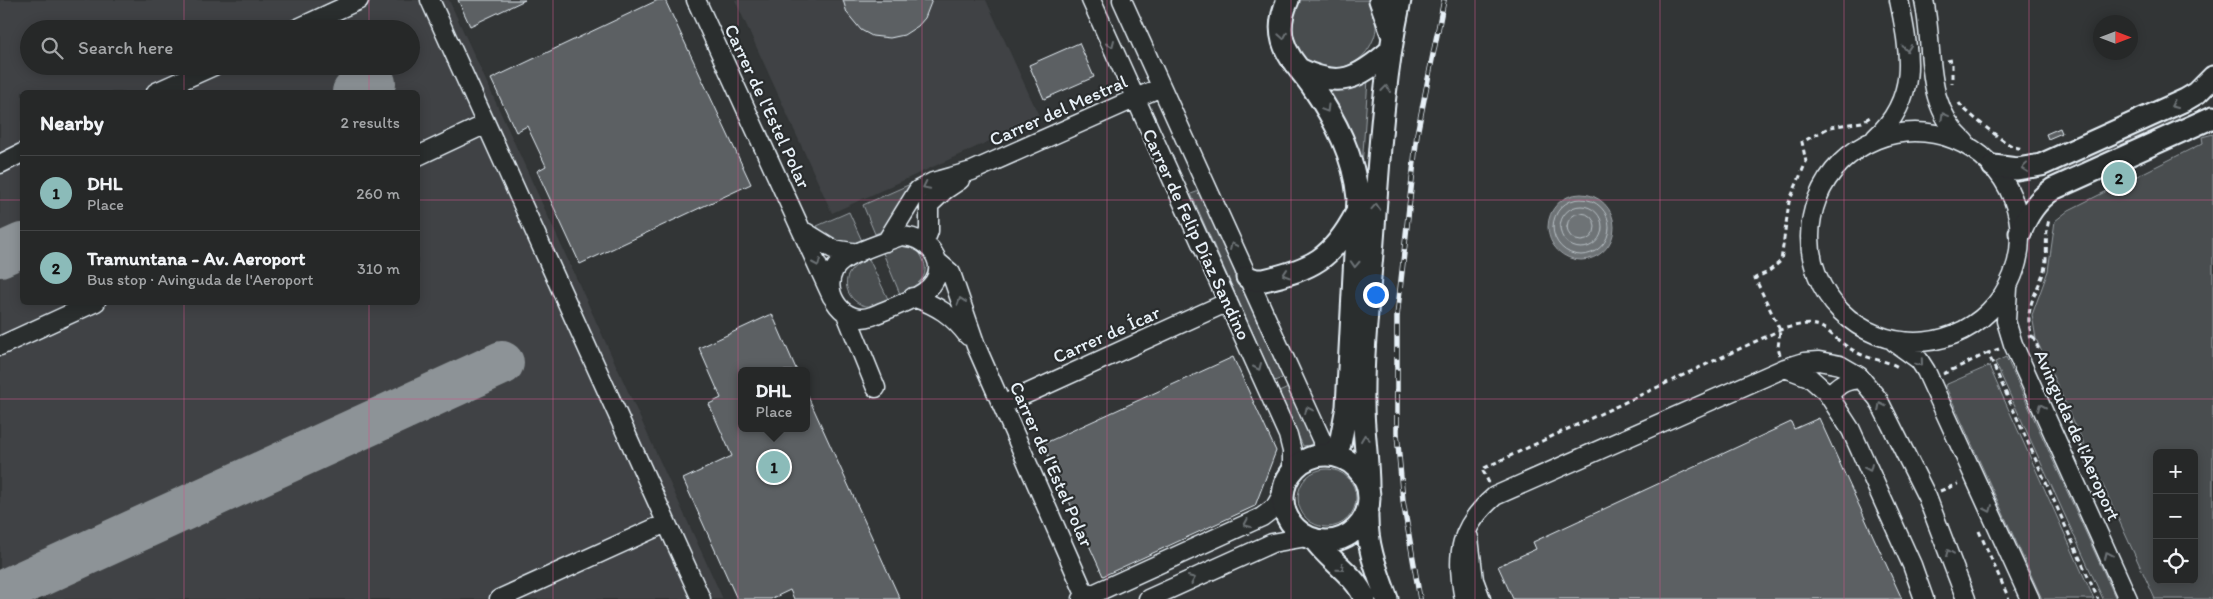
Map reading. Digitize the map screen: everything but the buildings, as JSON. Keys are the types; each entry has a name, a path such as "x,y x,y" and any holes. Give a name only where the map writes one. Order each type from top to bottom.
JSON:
{"main road":[{"path":"1288,0 1281,30 1288,54 1326,108 1349,152 1355,172 1358,210 1348,407 1340,444 1330,454"},
{"path":"1380,0 1391,42"},
{"path":"1387,599 1368,544 1368,464 1363,419 1363,375 1381,128 1391,42 1400,0"},
{"path":"1298,69 1321,79 1341,80 1362,73 1391,42"},
{"path":"1993,166 2017,168 2041,165 2184,100 2197,93 2213,77"},
{"path":"2020,233 2032,209 2041,198 2053,190 2213,117"},
{"path":"1247,277 1264,280 1315,263 1331,252 1341,240 1358,210"},
{"path":"1365,599 1354,580 1310,538 1298,531 1288,519 1283,501 1283,493 1286,480 1292,471 1312,457 1330,454 1353,464 1362,473 1368,487"},
{"path":"1310,538 1330,541 1347,536 1359,527 1367,512"}],"street":[{"path":"316,20 359,0"},
{"path":"430,0 701,599"},
{"name":"Carrer de l'Estel Polar","path":"696,0 832,297"},
{"name":"Carrer de Felip Díaz Sandino","path":"1091,0 1288,434 1292,451 1292,471"},
{"name":"Carrer de Felip Díaz Sandino","path":"1122,0 1247,277 1330,454"},
{"path":"1899,0 1907,51 1906,90 1896,116 1872,141 1841,162 1827,180 1817,201 1810,236 1816,273 1835,305 1863,328 1908,350 1919,360 1931,380 2030,599"},
{"path":"1880,336 1913,342 1930,341 1954,334 1976,323 1989,312 2009,284 2019,251 2020,233 2012,197 1993,166 1951,127 1943,116 1936,97 1930,35 1924,0"},
{"path":"160,90 194,75"},
{"name":"Carrer del Mestral","path":"886,242 918,190 933,182 972,171 1136,100 1161,87"},
{"path":"420,155 486,124"},
{"path":"1872,141 1898,133 1931,133 1955,140 1977,152"},
{"path":"0,164 20,154"},
{"name":"Carrer del Mestral","path":"925,242 929,230 929,205 945,190 972,171"},
{"path":"802,230 833,249 858,253"},
{"path":"901,236 913,236 925,242 930,247 937,261 936,273 932,284 924,292 869,317 858,318 846,314 838,307 832,297 830,283 834,270 844,259 901,236"},
{"name":"Carrer de l'Estel Polar","path":"937,261 951,273 976,346 1085,598"},
{"name":"Avinguda de l'Aeroport","path":"2009,284 2006,321 2013,344 2128,599"},
{"name":"Carrer de l'Estel Polar","path":"913,297 929,303 953,318 976,346"},
{"name":"Carrer de Ícar","path":"1002,405 1228,302"},
{"path":"0,346 89,305"},
{"path":"846,314 876,388"},
{"path":"1464,599 1459,554 1467,528 1477,511 1495,496 1785,368 1804,362 1819,361 1840,365 1861,379 1878,399 1927,497 1966,599"},
{"path":"1785,368 1809,377 1829,396 1851,430 1912,565 1924,599"},
{"path":"1829,396 1837,386 1848,380 1861,379"},
{"path":"1085,598 1262,517 1275,507 1283,493"},
{"path":"499,599 666,523"},
{"path":"1467,528 1474,580 1481,599"},
{"path":"1148,599 1272,543 1310,538"}],"path":[{"path":"1944,61 1952,60 1952,89"},
{"path":"1957,102 1965,112 1989,127 2011,146 2032,150"},
{"path":"1785,368 1778,348 1780,330 1755,278 1768,272 1781,261 1789,202 1806,162 1802,142 1830,127 1862,122 1877,112"},
{"path":"2050,216 2046,230 2046,261 2028,313 2029,328 2116,527"},
{"path":"1495,496 1482,469 1780,330 1801,323 1817,323 1859,354 1892,364 1905,371"},
{"path":"1931,380 2004,347"},
{"path":"1988,353 2098,599"},
{"path":"1954,475 1962,493"},
{"path":"1978,528 2009,599"}],"shaded area":[{"path":"0,0 449,0 723,599 0,599"},
{"path":"735,0 986,0 1040,118 832,213"},
{"path":"1299,0 1367,0 1373,9 1376,30 1373,40 1364,55 1351,64 1337,68 1323,67 1310,62 1299,53 1293,39 1292,22"},
{"path":"1368,79 1362,167 1327,91 1344,89"},
{"path":"2178,114 2182,122 2060,177 2057,169"},
{"path":"2213,134 2213,599 2155,599 2036,339 2032,315 2048,271 2055,221 2069,210 2203,143 2202,137"},
{"path":"915,182 887,229 875,234 863,205"},
{"path":"1199,191 1283,378 1274,381 1191,194"},
{"path":"849,212 862,241 849,243 836,241 826,236 817,226"},
{"path":"899,246 917,249 925,265 924,276 920,281 900,294 883,253"},
{"path":"869,259 888,299 873,306 866,306 855,301 848,291 846,284 850,272 859,264"},
{"path":"2006,357 2116,599 2103,599 1995,362"},
{"path":"1989,366 2094,599 2042,599 1945,385"},
{"path":"1288,388 1312,441 1311,445 1303,446 1279,392"},
{"path":"1327,469 1338,471 1351,482 1356,498 1354,509 1343,522 1327,527 1316,525 1303,514 1298,498 1300,487 1311,474"}],"water":[{"path":"1581,194 1594,197 1604,204 1611,214 1614,227 1611,240 1604,250 1594,257 1581,260 1568,257 1558,250 1551,240 1548,227 1551,214 1558,204 1568,197"}],"taxiway":[{"path":"358,90 374,83"},
{"path":"0,255 20,246"},
{"path":"0,593 502,363"}],"railway":[{"path":"1420,599 1403,501 1397,433 1397,317 1417,134 1444,0"}],"place":[{"name":"Tramuntana - Av. Aeroport","path":"2119,178"},
{"name":"DHL","path":"774,467"}]}
